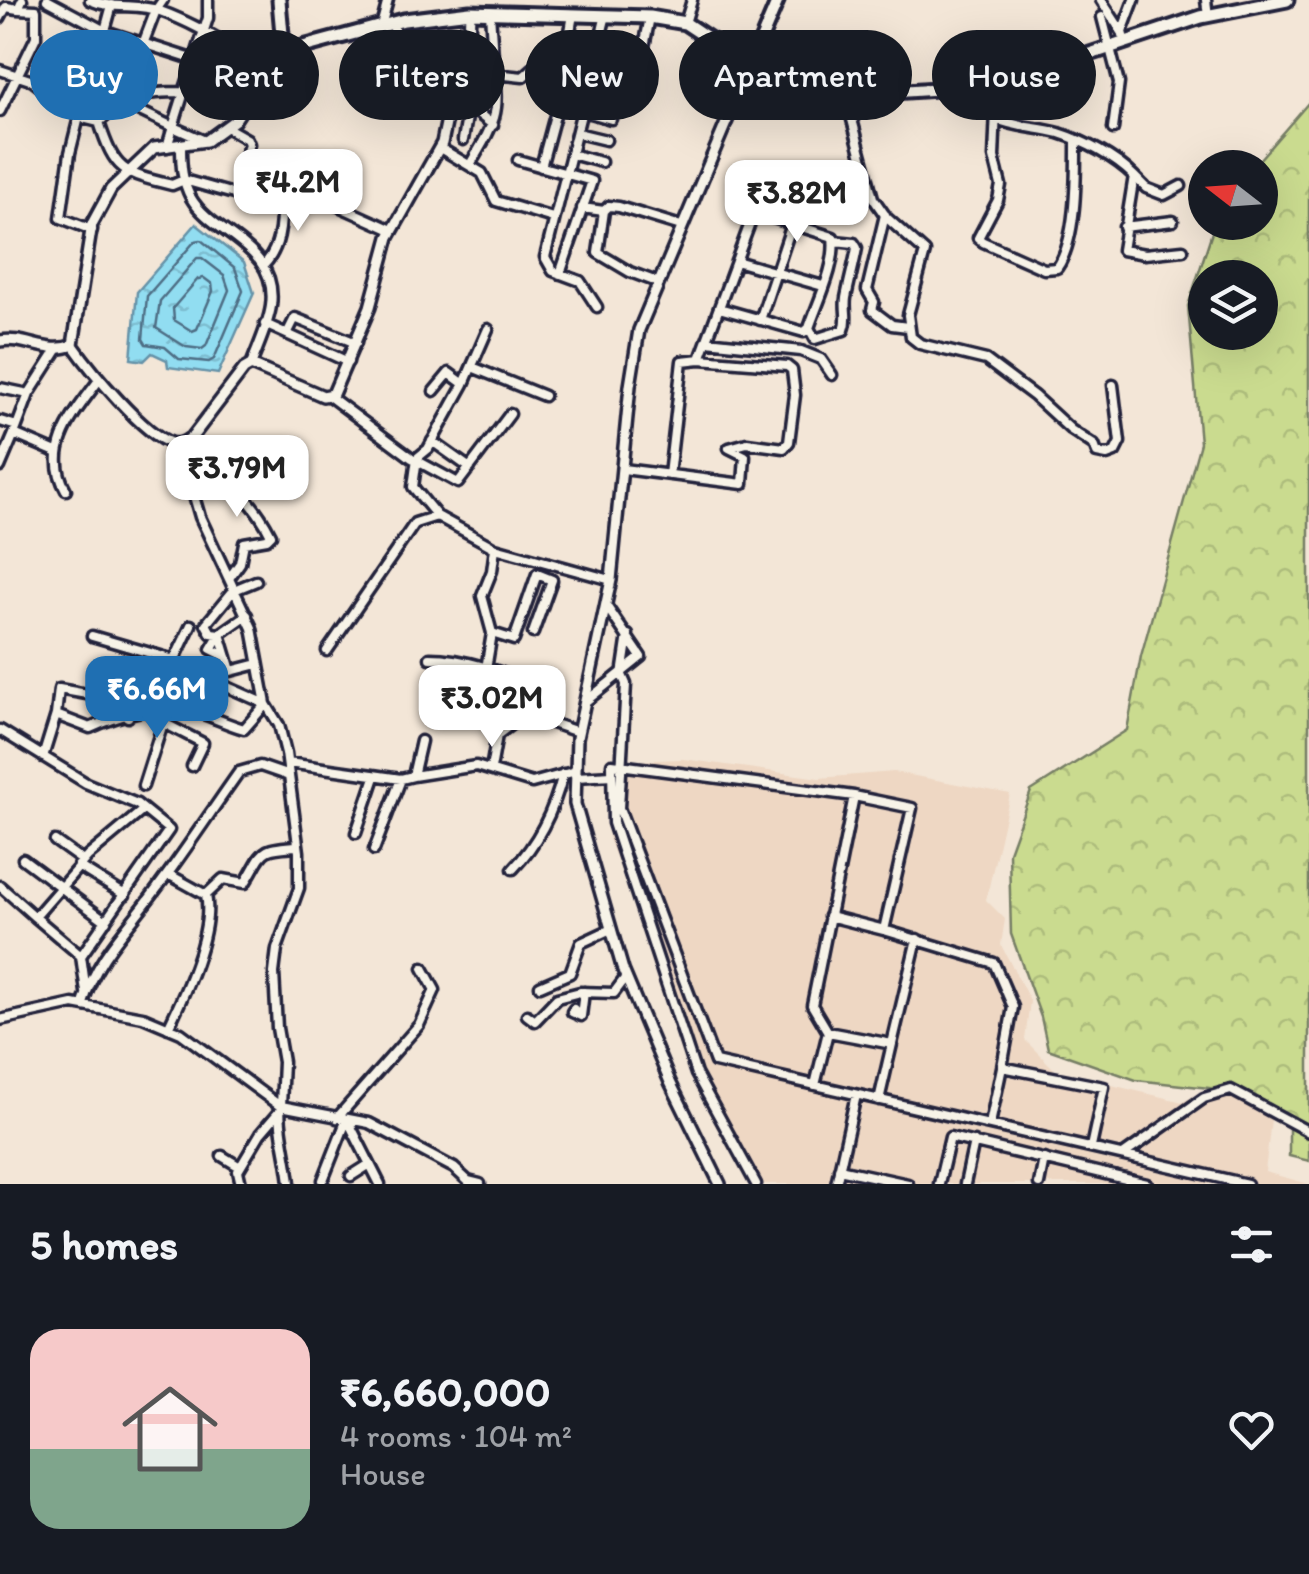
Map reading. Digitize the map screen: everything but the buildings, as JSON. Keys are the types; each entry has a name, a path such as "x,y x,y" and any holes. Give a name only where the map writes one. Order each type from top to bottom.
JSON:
{"main road":[{"path":"279,0 282,30"},
{"path":"765,30 778,0"},
{"path":"1096,52 1112,47 1124,37 1287,0"},
{"path":"319,43 387,24 470,12 650,17 685,23 696,30"}],"street":[{"path":"90,0 156,10 204,30 208,0"},
{"path":"149,30 163,0"},
{"path":"388,0 389,30"},
{"path":"685,23 692,0"},
{"path":"1101,0 1124,37"},
{"path":"1124,37 1134,0"},
{"path":"1206,0 1208,16"},
{"path":"0,18 6,7 20,4 36,10 51,3 103,30"},
{"path":"105,30 108,4"},
{"path":"0,111 36,37 36,10"},
{"path":"468,30 470,12"},
{"path":"490,12 492,30"},
{"path":"571,30 573,14"},
{"path":"603,30 606,15"},
{"path":"647,30 650,17"},
{"path":"1102,17 1119,83 1113,128"},
{"path":"0,70 30,80"},
{"path":"167,147 178,111"},
{"path":"78,120 61,218 92,230"},
{"path":"91,120 99,122 114,160 129,172 172,186 184,180 270,204 281,213 276,252 263,266"},
{"path":"158,120 206,141"},
{"path":"181,146 181,175 193,202 252,251 263,266 271,304 251,365 193,436 180,444 161,438 99,380 73,345 92,230 111,189 154,148 206,141 235,120"},
{"path":"329,396 356,342 392,230 440,148 446,120"},
{"path":"463,140 466,120"},
{"path":"488,120 493,125"},
{"path":"471,163 494,120"},
{"path":"541,167 554,120"},
{"path":"581,120 545,257 548,266 580,281 597,307"},
{"path":"720,1184 670,1082 626,977 575,804 578,732 607,607 639,330 727,120"},
{"path":"852,120 873,198 885,215 925,252 908,326 911,337 920,344 986,360 1094,445 1097,452 1107,455 1115,452 1120,442 1112,385"},
{"path":"997,120 994,157 1001,186 978,238 1044,269 1057,268 1064,258 1074,200 1076,141"},
{"path":"999,120 1012,126 1055,132 1076,141 1123,166 1146,188 1164,195 1181,186"},
{"path":"226,127 247,139 245,154 266,167 315,168 338,175 334,204"},
{"path":"578,133 606,140"},
{"path":"440,148 482,173 496,201 553,218"},
{"path":"571,154 601,162"},
{"path":"518,160 592,180 560,274"},
{"path":"1134,176 1122,250 1145,254 1183,250"},
{"path":"270,204 277,187 334,204 392,230"},
{"path":"657,282 598,253 604,211 609,206 619,207 681,226"},
{"path":"582,208 604,211"},
{"path":"700,359 752,218 756,214 833,237 823,286 809,328 804,332 719,308"},
{"path":"885,215 867,290 874,302 872,310 892,325 908,326"},
{"path":"1124,227 1173,221"},
{"path":"760,320 792,224"},
{"path":"809,328 814,339 844,330 846,324 844,302 856,253 854,243 835,242"},
{"path":"856,253 878,250"},
{"path":"736,261 823,286"},
{"path":"287,334 295,318 356,342"},
{"path":"265,324 348,362"},
{"path":"488,329 464,384 432,441 417,458 414,488 437,516 494,548 611,580"},
{"path":"820,358 823,338"},
{"path":"1,342 20,340 57,350 73,345"},
{"path":"707,341 801,351 820,358 832,375"},
{"path":"0,466 29,394 57,350"},
{"path":"622,469 743,484 745,456 729,448 747,444 784,448 789,442 795,395 792,370 787,366 686,359 680,368 669,474"},
{"path":"251,365 329,396 412,458 458,483 510,414"},
{"path":"472,367 544,396"},
{"path":"434,391 449,373 464,384"},
{"path":"66,490 56,452 67,424 99,380"},
{"path":"0,388 29,394"},
{"path":"0,420 56,452"},
{"path":"432,441 470,468"},
{"path":"180,444 200,516 257,643 266,704 279,725 288,763 299,888 277,950 274,973 283,1062 279,1110 290,1184"},
{"path":"188,474 205,472 227,478 271,535 244,543 240,563 230,577"},
{"path":"326,651 414,524 437,516"},
{"path":"486,669 492,633 482,596 492,571 494,548"},
{"path":"492,633 514,640 541,562"},
{"path":"533,632 552,580 537,574"},
{"path":"220,634 207,630 206,624 234,590 256,581"},
{"path":"585,702 641,657 607,607"},
{"path":"247,616 220,634 212,650 227,658 231,670 258,664"},
{"path":"163,706 164,688 191,625"},
{"path":"628,635 622,676 626,684 619,808 715,1062 1247,1184"},
{"path":"92,636 164,655 173,663 266,704"},
{"path":"430,658 486,669 525,682 534,718"},
{"path":"43,757 56,715 59,688 120,700 128,717"},
{"path":"56,715 90,728 112,718 163,706 187,708 244,729 266,704"},
{"path":"147,711 203,743 192,766"},
{"path":"491,769 497,735 513,724 534,718 578,732"},
{"path":"143,786 164,724"},
{"path":"0,730 86,783 137,804 169,830 80,956"},
{"path":"413,776 421,740"},
{"path":"288,763 401,779 476,766 523,782 564,774 612,775"},
{"path":"756,1184 696,1074 612,823 612,764 854,796 912,808 884,930"},
{"path":"83,1004 96,969 239,772 260,766 289,776"},
{"path":"513,869 546,822 564,774"},
{"path":"356,834 375,776"},
{"path":"374,850 401,779"},
{"path":"815,1085 828,1032 812,1005 854,796"},
{"path":"35,917 81,864 142,810"},
{"path":"55,841 124,895"},
{"path":"206,895 223,879 245,883 258,854 268,847 298,846"},
{"path":"23,859 106,920"},
{"path":"168,874 206,895"},
{"path":"0,886 80,956 86,994"},
{"path":"168,1028 198,952 208,906 206,895"},
{"path":"828,916 994,962 1014,1007 990,1124"},
{"path":"540,986 570,973 581,943 611,929"},
{"path":"879,1100 917,939"},
{"path":"323,1180 342,1118 419,1025 434,990 423,968"},
{"path":"527,1014 535,1021 550,1010 557,998 584,992 614,992 626,977"},
{"path":"574,1009 572,1012 581,1016 584,992"},
{"path":"0,1020 73,1004 143,1017 168,1028 279,1110 369,1123 454,1168 468,1181 480,1184"},
{"path":"828,1032 892,1044"},
{"path":"1002,1067 1104,1087 1091,1147"},
{"path":"1123,1155 1204,1098 1231,1090 1309,1132"},
{"path":"836,1184 856,1095"},
{"path":"241,1184 240,1167 279,1110"},
{"path":"342,1118 380,1184"},
{"path":"939,1184 950,1137 1110,1179 1141,1183"},
{"path":"965,1184 974,1142"},
{"path":"222,1156 240,1167"},
{"path":"1038,1184 1044,1159"},
{"path":"351,1176 370,1164"},
{"path":"840,1169 908,1184"}],"shaded area":[{"path":"683,759 819,778 894,772 1010,794 986,900 1005,919 1001,945 1030,1001 1025,1040 1057,1072 1183,1102 1204,1090 1233,1088 1272,1111 1265,1172 1309,1184 754,1184 696,1065 609,839 606,762"}],"green space":[{"path":"1309,102 1309,1161 1289,1156 1289,1119 1209,1088 1136,1080 1048,1049 1041,1017 1011,934 1009,852 1031,791 1127,730 1141,656 1200,443 1192,350 1278,350 1278,260 1203,260 1209,240 1278,240 1278,150 1268,150"}],"water":[{"path":"196,224 244,262 254,293 218,374 168,367 167,360 152,353 144,361 131,359 137,292"}]}
